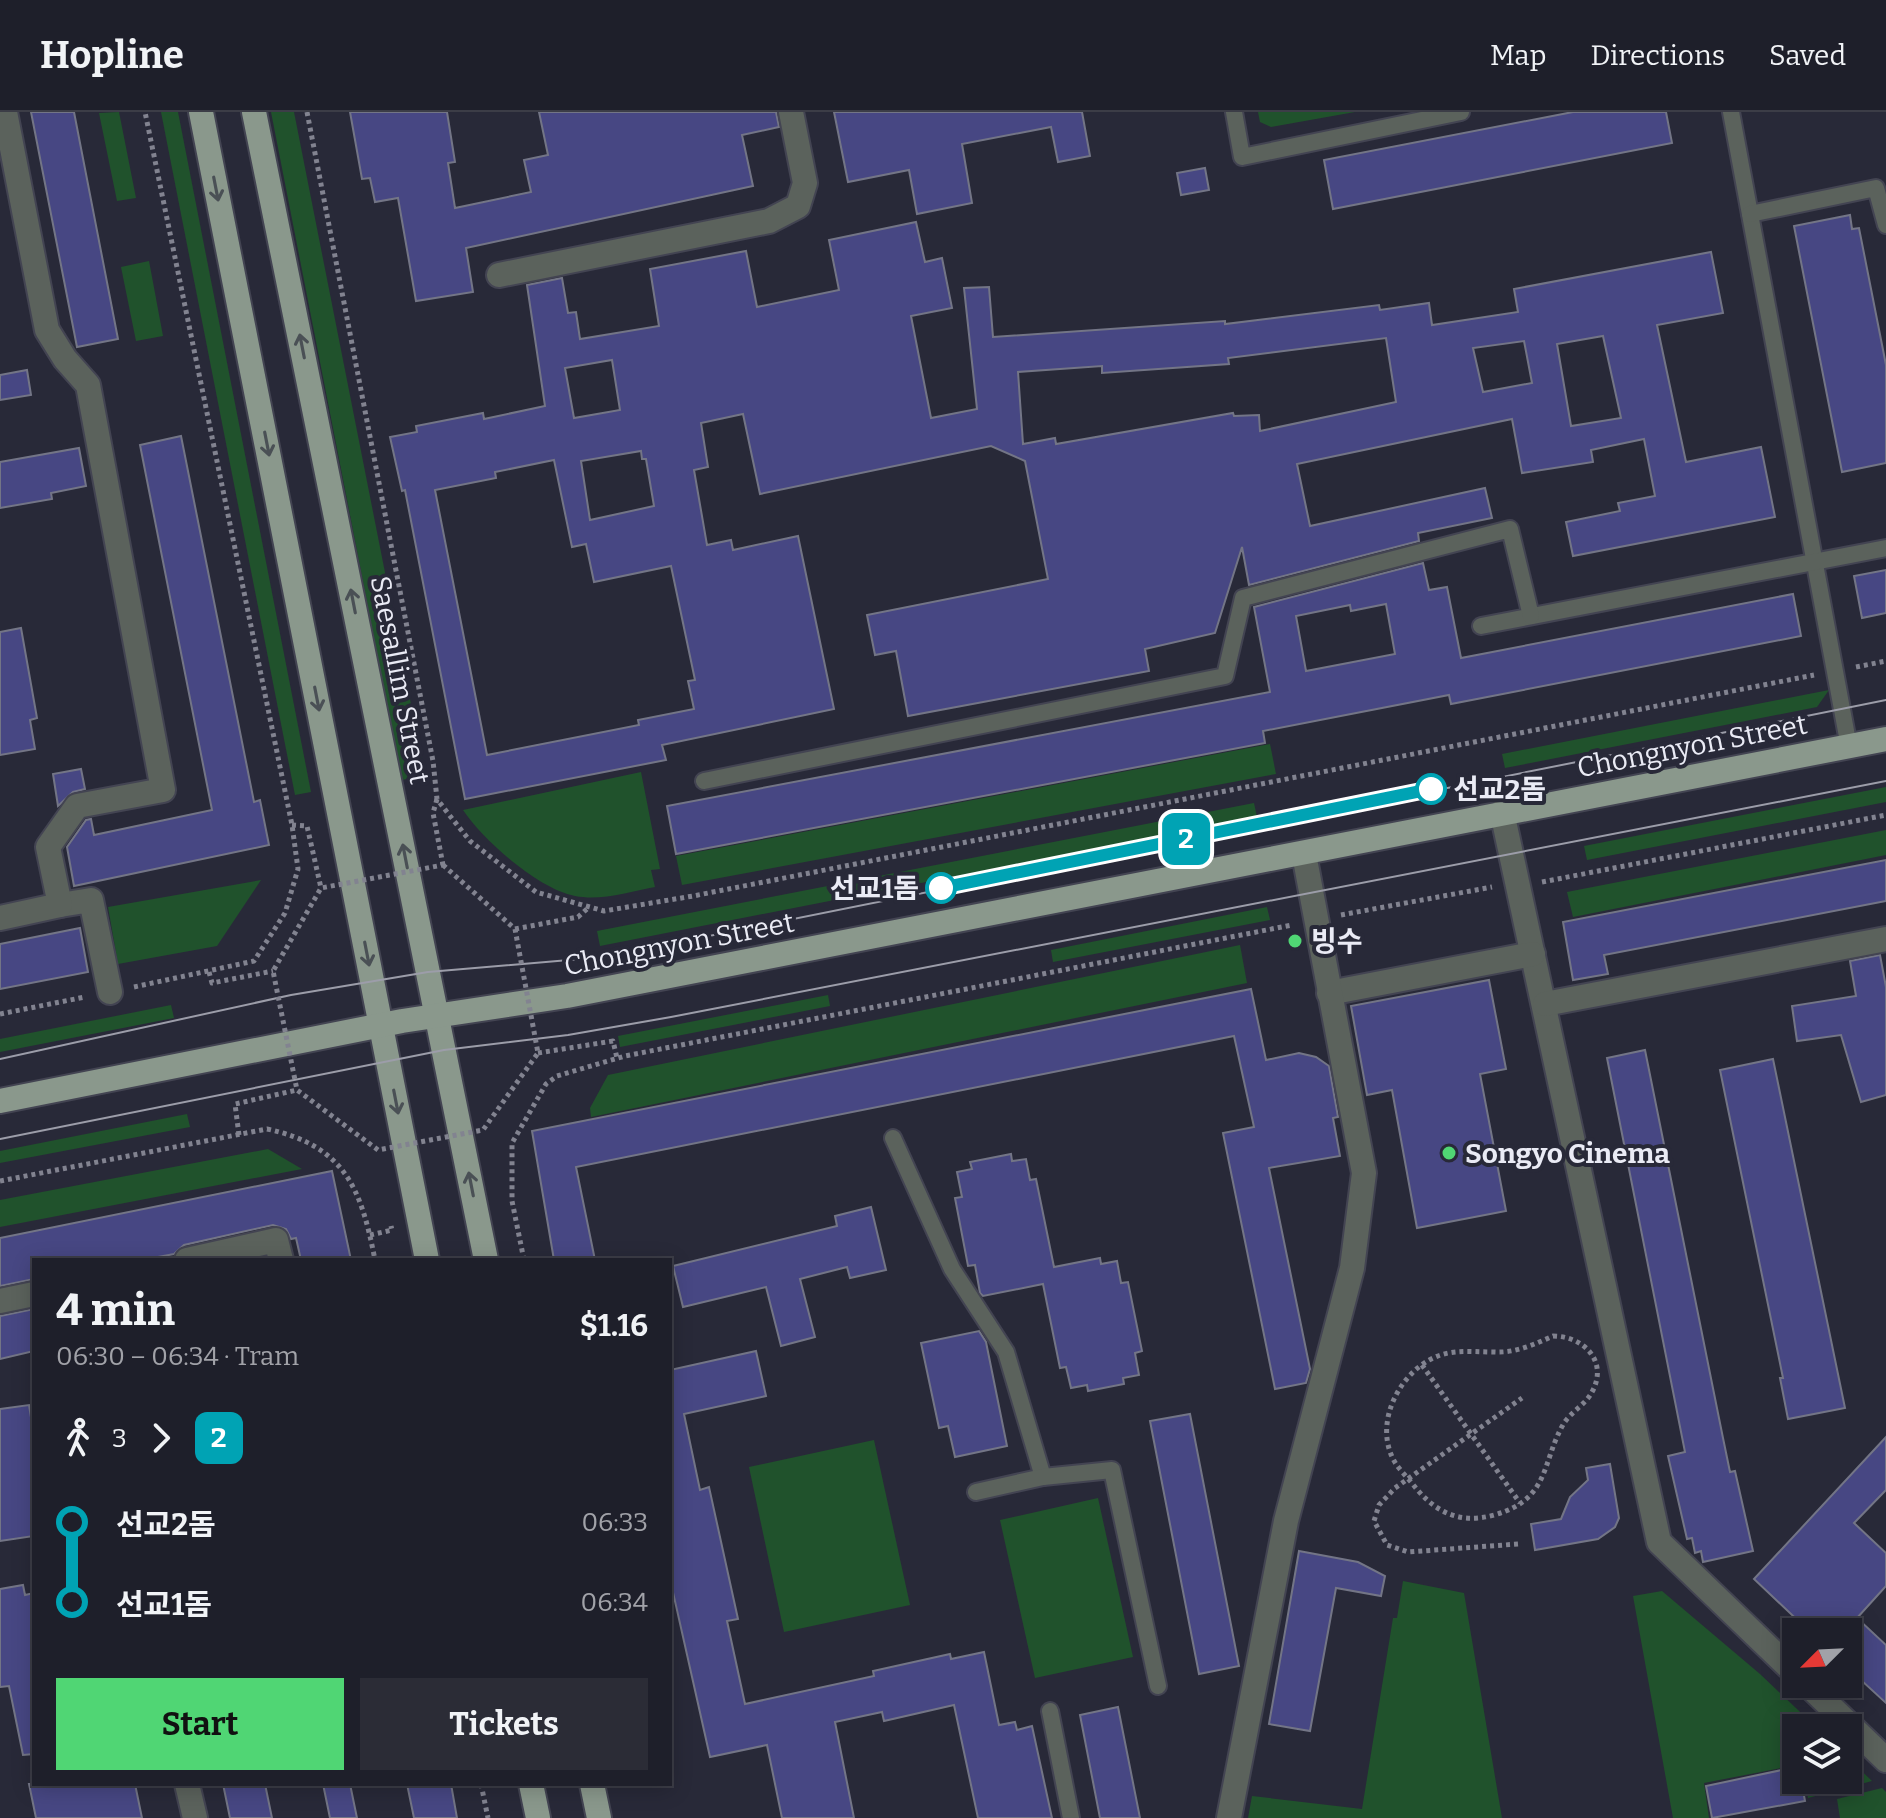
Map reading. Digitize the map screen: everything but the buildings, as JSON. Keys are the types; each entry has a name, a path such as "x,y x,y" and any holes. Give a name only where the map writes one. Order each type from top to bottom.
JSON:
{"main road":[{"path":"201,112 427,1258"},
{"name":"Saesallim Street","path":"254,112 486,1258"},
{"name":"Chongnyon Street","path":"0,1101 436,1015 567,996 1886,739"},
{"path":"531,1786 538,1818"},
{"path":"592,1786 599,1818"}],"street":[{"path":"5,112 47,330 65,359 88,385 163,790 77,806 48,847 60,905"},
{"path":"499,275 769,221 798,206 805,183 791,112"},
{"path":"1502,812 1659,1542 1782,1661"},
{"path":"1229,1818 1286,1521 1352,1268 1364,1173 1304,854"},
{"path":"0,918 91,900 110,992"},
{"path":"1545,1004 1886,939"},
{"path":"1329,993 1533,954"},
{"path":"196,1258 276,1240 280,1258"},
{"path":"0,1301 32,1294"},
{"path":"1822,1698 1886,1760"},
{"path":"187,1786 195,1818"}],"lane":[{"path":"1234,112 1242,157 1461,112"},
{"path":"1731,112 1849,747"},
{"path":"1750,214 1876,188 1886,225"},
{"path":"704,781 1225,676 1243,598 1510,529 1531,616"},
{"path":"1481,626 1886,548"},
{"path":"893,1138 952,1269 1006,1352 1043,1477"},
{"path":"976,1492 1043,1477 1112,1470 1158,1686"},
{"path":"1050,1711 1071,1818"}],"path":[{"path":"145,112 292,825 298,869 285,913 254,961"},
{"path":"307,112 433,761 437,799 433,813 443,865 515,929 538,1053"},
{"path":"437,799 470,841 501,868 536,892 604,911 1886,661"},
{"path":"524,1258 512,1201 512,1143 546,1084 557,1076 617,1058 1482,887 1519,887 1886,815"},
{"path":"292,825 307,826 321,888 273,971 297,1090 378,1150 483,1130 538,1053 613,1041 617,1058"},
{"path":"321,888 443,865"},
{"path":"515,929 578,917 588,908"},
{"path":"209,972 212,983 273,971"},
{"path":"239,1135 235,1104 297,1090"},
{"path":"0,1181 267,1129 293,1135 325,1154 354,1182 375,1258"},
{"path":"370,1235 392,1230 391,1221"},
{"path":"1553,1336 1578,1340 1589,1348 1595,1359 1596,1384 1555,1439 1545,1475 1520,1503 1485,1517 1447,1515 1425,1500 1394,1462 1386,1429 1397,1393 1422,1365 1456,1350 1517,1350 1553,1336"},
{"path":"1422,1365 1520,1503"},
{"path":"1518,1544 1408,1552 1387,1545 1374,1521 1379,1505 1409,1479 1522,1398"},
{"path":"481,1786 488,1818"}],"green space":[{"path":"119,112 136,198 117,201 99,113"},
{"path":"161,112 178,112 311,792 295,795"},
{"path":"271,112 294,112 425,775 402,780"},
{"path":"1258,112 1355,112 1271,127 1260,122"},
{"path":"149,261 163,336 136,341 121,267"},
{"path":"1829,690 1817,707 1505,768 1502,754"},
{"path":"1270,744 1276,774 682,885 676,856"},
{"path":"641,772 660,869 651,870 655,887 595,897 560,892 529,874 497,849 463,810"},
{"path":"1886,787 1886,802 1587,860 1584,846"},
{"path":"1254,803 1257,817 600,946 597,931"},
{"path":"1886,830 1886,855 1573,917 1567,892"},
{"path":"261,880 217,946 118,964 108,907"},
{"path":"1267,907 1270,920 1053,962 1051,950"},
{"path":"1240,945 1247,983 591,1117 590,1108 608,1075"},
{"path":"828,995 830,1006 620,1047 618,1036"},
{"path":"171,1005 174,1018 0,1052 0,1039"},
{"path":"187,1114 190,1127 0,1163 0,1151"},
{"path":"268,1149 302,1169 0,1227 0,1200"},
{"path":"874,1440 910,1605 784,1632 749,1467"},
{"path":"1098,1498 1133,1657 1035,1678 1000,1520"},
{"path":"1403,1581 1464,1593 1502,1818 1248,1818 1252,1796 1362,1809 1393,1618 1397,1618"},
{"path":"1662,1591 1802,1714 1782,1714 1782,1768 1704,1783 1709,1818 1673,1818 1633,1596"},
{"path":"1862,1771 1872,1781 1862,1784"},
{"path":"1882,1788 1886,1792 1886,1818 1840,1818 1837,1799"}],"tram line":[{"path":"0,1059 291,995 428,972 604,957 1886,700"},
{"path":"0,1139 444,1050 568,1035 671,1017 1886,781"},
{"name":"2","path":"941,888 1431,789"}],"place":[{"name":"선교2돔","path":"1431,789"},
{"name":"선교1돔","path":"941,888"},
{"name":"빙수","path":"1295,941"},
{"name":"Songyo Cinema","path":"1449,1153"}]}
